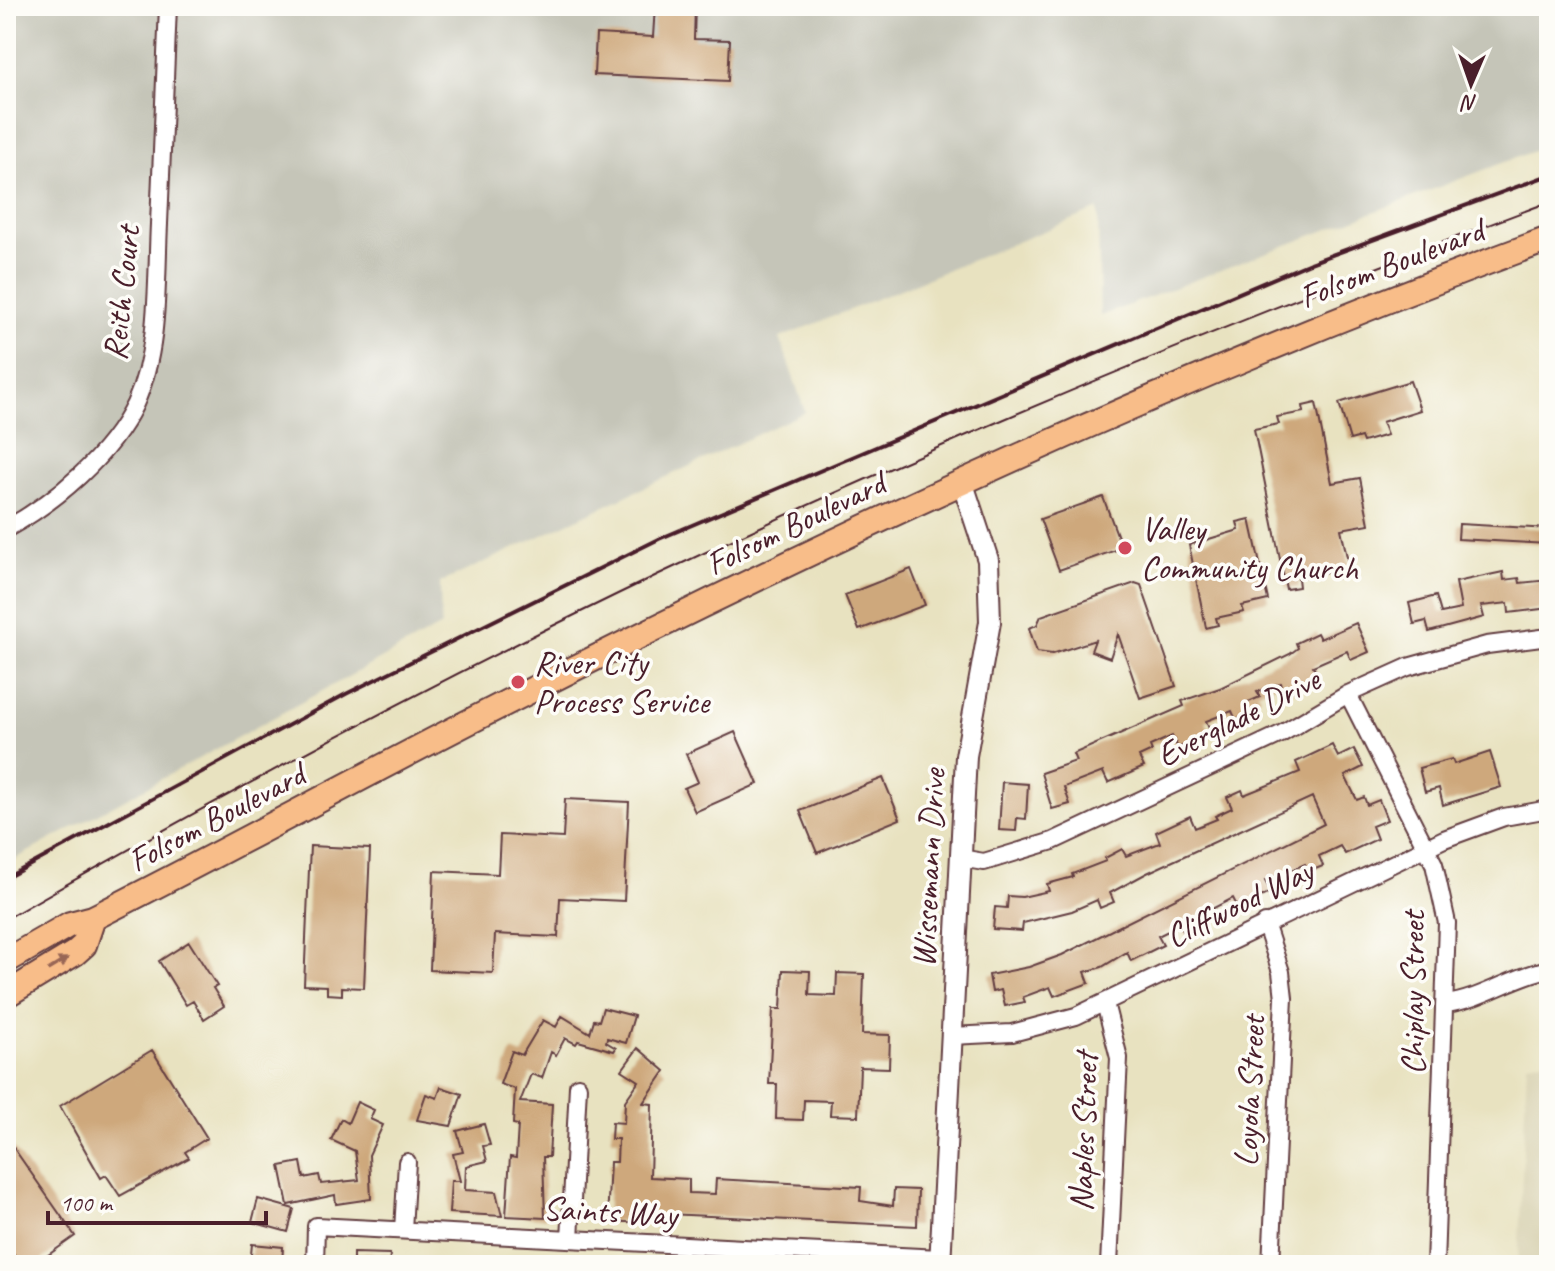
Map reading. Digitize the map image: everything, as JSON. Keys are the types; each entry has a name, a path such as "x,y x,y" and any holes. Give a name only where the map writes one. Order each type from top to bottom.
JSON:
{"main road":[{"name":"Folsom Boulevard","path":"6,961 70,924 93,918 514,699 962,481 1223,365 1549,239"},
{"path":"6,995 75,953 84,945 93,918"}],"street":[{"name":"Reith Court","path":"6,529 48,502 106,447 136,402 155,321 168,6"},
{"name":"Wissemann Drive","path":"940,1261 966,756 988,643 991,591 983,539 962,481"},
{"name":"Everglade Drive","path":"960,858 984,862 1053,841 1281,734 1348,694 1408,667 1452,653 1549,637"},
{"name":"Chiplay Street","path":"1348,694 1434,864 1447,923 1435,1265"},
{"name":"Cliffwood Way","path":"951,1036 1012,1033 1047,1026 1105,1003 1425,847 1476,825 1549,809"},
{"name":"Loyola Street","path":"1265,923 1278,960 1284,998 1271,1265"},
{"path":"1446,1004 1468,1001 1520,977 1549,969"},
{"name":"Naples Street","path":"1105,1003 1119,1058 1109,1265"},
{"path":"570,1239 578,1086"},
{"path":"403,1230 407,1162"},
{"name":"Saints Way","path":"315,1265 316,1226 940,1261"}],"shaded area":[{"path":"6,6 1549,6 1549,145 1100,316 1098,209 780,338 805,412 440,583 441,626 6,864"},
{"path":"1549,1060 1549,1265 1518,1265 1527,1063"}],"building":[{"path":"655,6 695,6 694,39 730,40 728,81 594,75 596,34 653,37"},
{"path":"1410,381 1420,410 1382,422 1387,435 1363,442 1361,437 1350,440 1339,403"},
{"path":"1316,403 1332,483 1360,478 1369,524 1341,529 1351,576 1338,578 1337,570 1298,578 1299,587 1286,589 1254,429 1279,424 1277,417 1304,412 1303,406"},
{"path":"1103,497 1122,548 1059,570 1040,519"},
{"path":"1250,519 1268,600 1242,606 1244,612 1216,618 1218,625 1206,628 1189,545 1239,530 1237,522"},
{"path":"1459,524 1549,529 1549,544 1458,539"},
{"path":"911,569 925,605 859,630 845,595"},
{"path":"1503,572 1504,580 1519,578 1520,583 1549,580 1549,608 1509,613 1508,603 1481,606 1484,617 1429,632 1426,621 1414,624 1409,603 1436,596 1441,613 1461,609 1456,582"},
{"path":"1135,583 1141,585 1176,686 1140,698 1118,634 1110,658 1091,651 1095,640 1052,654 1037,652 1029,628 1037,625 1041,616"},
{"path":"1356,623 1369,652 1351,660 1347,651 1313,666 1319,678 1284,695 1280,683 1257,692 1260,697 1246,703 1251,713 1236,720 1232,711 1206,721 1211,733 1178,748 1172,736 1150,746 1152,751 1139,757 1144,767 1108,783 1103,772 1064,787 1070,804 1052,809 1041,773 1076,761 1073,754 1184,706 1182,701 1220,688 1290,654 1298,648 1296,643 1317,633 1320,639"},
{"path":"735,732 758,784 695,812 684,788 698,782 686,754"},
{"path":"1332,745 1338,757 1354,749 1363,767 1345,776 1357,800 1364,797 1367,805 1379,800 1387,820 1372,826 1377,839 1345,854 1340,846 1319,856 1323,866 1308,872 1305,864 1265,881 1271,892 1238,908 1233,898 1196,917 1200,927 1185,934 1180,925 1158,936 1163,945 1131,961 1127,952 1102,967 1085,972 1089,983 1054,996 1050,987 1023,997 1025,1002 1005,1006 1001,990 992,992 989,975 1029,967 1062,955 1324,824 1312,797 1147,873 1110,893 1114,902 1100,908 1097,900 1072,911 1023,923 1022,931 993,929 995,907 1007,908 1008,896 1022,897 1049,891 1047,884 1073,877 1072,874 1106,861 1105,858 1122,849 1126,856 1160,843 1156,832 1190,816 1195,828 1217,819 1215,816 1232,808 1227,797 1242,790 1244,795 1300,772 1296,762"},
{"path":"1490,752 1501,787 1443,805 1439,788 1425,792 1419,768 1452,759 1454,764"},
{"path":"883,778 900,819 817,853 800,811"},
{"path":"1002,782 1028,784 1026,819 1017,818 1016,831 999,830"},
{"path":"565,799 629,802 624,901 560,898 558,937 495,934 493,973 430,970 434,871 498,874 500,835 563,838"},
{"path":"310,846 370,849 364,988 342,987 342,995 327,994 327,986 304,985"},
{"path":"189,942 217,986 213,988 224,1006 204,1019 193,1001 186,1005 159,961"},
{"path":"783,970 810,971 809,995 836,996 837,973 864,974 862,1034 890,1035 889,1068 860,1067 858,1116 830,1115 831,1101 804,1100 803,1120 776,1119 777,1084 769,1084 773,1009 781,1009"},
{"path":"603,1008 634,1016 626,1043 607,1038 606,1042 616,1048 614,1051 578,1041 576,1044 565,1038 556,1055 551,1052 542,1078 531,1074 520,1102 552,1104 549,1157 543,1157 545,1218 506,1216 510,1157 516,1158 518,1125 513,1124 515,1089 500,1084 512,1051 522,1055 543,1020 556,1027 562,1016 590,1033 594,1020 599,1021"},
{"path":"638,1048 665,1071 643,1103 652,1104 650,1177 689,1179 689,1193 715,1194 716,1179 861,1187 860,1201 893,1206 894,1189 918,1190 917,1226 646,1213 645,1223 607,1221 610,1162 617,1162 618,1139 611,1139 612,1122 624,1123 625,1101 639,1081 622,1070"},
{"path":"152,1050 207,1138 185,1152 189,1158 120,1196 106,1175 101,1178 60,1106"},
{"path":"441,1087 462,1094 451,1126 417,1120 426,1094 437,1098"},
{"path":"357,1102 374,1110 370,1119 383,1125 369,1155 371,1199 336,1204 335,1195 288,1205 280,1166 301,1162 304,1178 319,1175 321,1184 359,1180 355,1151 331,1140 341,1119 348,1123"},
{"path":"484,1124 490,1145 483,1146 487,1161 466,1166 465,1190 496,1192 502,1216 449,1213 451,1181 460,1181 453,1154 463,1152 457,1131"},
{"path":"6,1137 75,1236 34,1265 21,1265 6,1243"},
{"path":"258,1199 294,1209 288,1232 252,1222"},
{"path":"252,1244 283,1247 282,1265 250,1265"},
{"path":"353,1253 390,1254 389,1265 353,1265"}],"tram line":[{"path":"6,919 247,784 410,698 574,615 766,524 1099,379 1549,202"}],"railway":[{"path":"6,878 346,694 659,539 1310,263 1549,175"}],"place":[{"name":"Valley Community Church","path":"1125,548"},
{"name":"River City Process Service","path":"518,682"}]}
